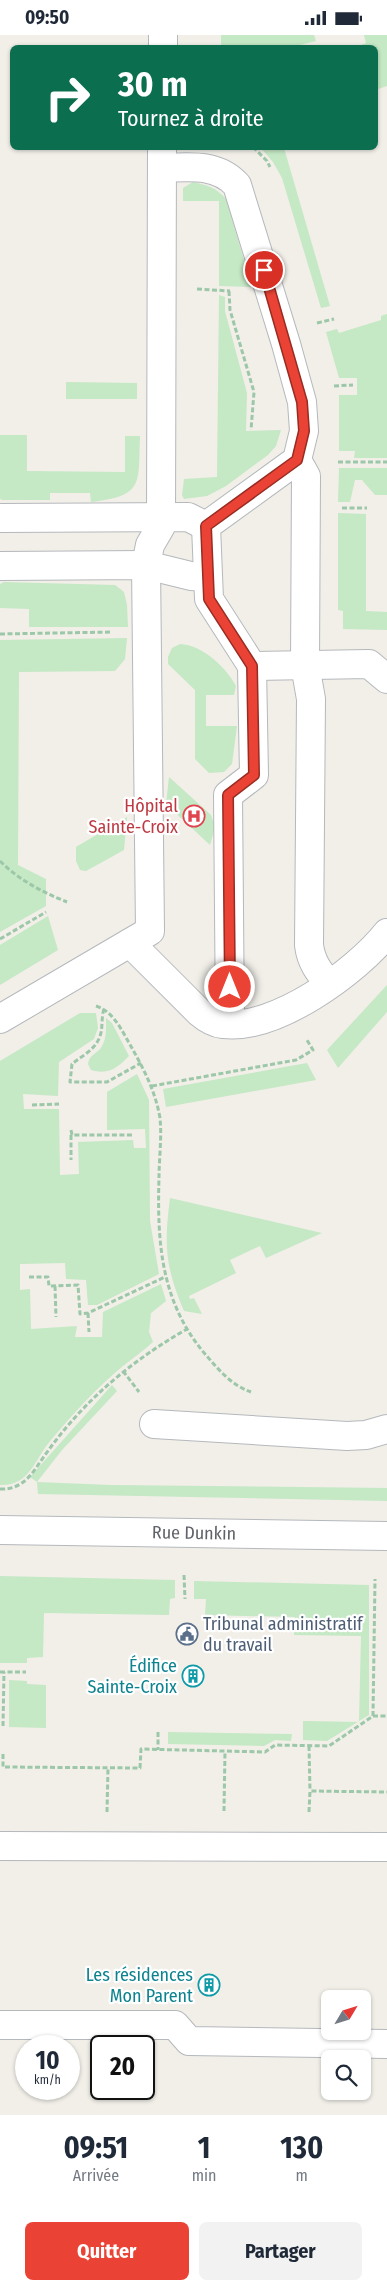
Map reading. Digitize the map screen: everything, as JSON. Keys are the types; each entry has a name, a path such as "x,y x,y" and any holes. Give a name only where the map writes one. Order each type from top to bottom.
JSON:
{"street":[{"path":"0,1019 150,931 146,565 150,545 158,534 161,517 162,158 212,169 230,178 240,192 302,402 304,431 297,460 206,526"},
{"path":"297,460 306,476 305,665 310,699 309,945 310,956 314,966 329,984"},
{"path":"0,518 188,517 206,526"},
{"path":"206,526 209,599 252,666 254,775 228,795 230,1024"},
{"path":"0,565 146,565 191,576 208,577"},
{"path":"252,666 369,664 387,679"},
{"path":"130,943 199,1013 209,1021 230,1024 254,1021 302,1003 367,955 387,933"},
{"path":"154,1424 347,1437 366,1435 387,1429"},
{"name":"Rue Dunkin","path":"0,1530 387,1536"},
{"path":"0,1846 387,1847"},
{"path":"0,2025 175,2025 189,2041 387,2044"}],"path":[{"path":"228,291 230,310 254,392 251,430"},
{"path":"318,323 334,319"},
{"path":"334,386 352,385"},
{"path":"333,462 387,462"},
{"path":"332,508 366,508"},
{"path":"0,634 118,632"},
{"path":"0,861 23,881 67,902"},
{"path":"0,939 46,912"},
{"path":"89,1005 104,1009 114,1019 141,1063 152,1086 160,1120 159,1242 170,1294 187,1329 221,1373 242,1389 251,1393"},
{"path":"104,1009 101,1020 101,1035 96,1045 72,1064 70,1082 107,1082 141,1063"},
{"path":"152,1086 296,1060 313,1050"},
{"path":"32,1105 59,1104"},
{"path":"71,1160 71,1130 72,1135 133,1135"},
{"path":"29,1277 48,1277 49,1286 78,1285 80,1314 88,1313 166,1277"},
{"path":"55,1286 56,1317"},
{"path":"88,1313 89,1332"},
{"path":"0,1489 9,1489 22,1485 50,1448 102,1390 122,1371 151,1350 187,1329"},
{"path":"184,1575 185,1599"},
{"path":"373,1716 375,1579"},
{"path":"3,1726 2,1672 26,1672"},
{"path":"2,1754 3,1767 140,1768 141,1749 265,1752 275,1745 329,1746 373,1716 387,1716"},
{"path":"158,1732 158,1750"},
{"path":"309,1746 309,1814"},
{"path":"223,1821 225,1751"},
{"path":"107,1817 108,1768"},
{"path":"310,1791 387,1792"}],"green space":[{"path":"221,35 314,35 316,41 300,45 221,45"},
{"path":"364,35 387,35 387,86 378,89 378,45 361,45 366,43"},
{"path":"263,150 285,150 330,306 321,308 282,178 273,162"},
{"path":"193,182 211,187 226,199 252,287 219,286 219,201 183,201 183,188"},
{"path":"219,295 225,297 225,311 247,393 246,431 281,430 276,446 268,455 226,486 207,496 184,499 182,495 184,479 217,477"},
{"path":"387,314 387,458 354,458 355,451 339,451 339,395 357,395 357,378 339,378 326,332 337,329 339,333 381,320 381,316"},
{"path":"66,382 137,383 137,399 66,399"},
{"path":"0,435 27,435 27,471 125,472 125,436 140,436 138,476 130,491 109,499 91,502 90,493 50,493 50,500 3,500 0,499"},
{"path":"339,468 387,468 387,495 375,495 362,480 355,480 350,502 338,502"},
{"path":"338,513 366,514 366,611 387,612 387,630 343,629 343,611 338,610"},
{"path":"4,582 115,585 124,592 127,605 128,627 29,627 29,609 0,608 0,584"},
{"path":"127,638 125,659 115,671 19,672 18,865 46,879 46,906 0,932 0,640"},
{"path":"180,644 197,648 212,658 232,679 236,686 234,695 206,695 206,726 237,726 232,764 224,772 209,773 195,759 195,690 168,664 168,657 172,648"},
{"path":"169,777 211,815 215,827 210,845 166,804"},
{"path":"127,817 124,850 86,871 80,870 76,861 76,847"},
{"path":"48,916 58,950 0,985 0,945"},
{"path":"387,985 387,1012 338,1068 327,1050"},
{"path":"80,1013 96,1013 98,1028 94,1039 59,1062 58,1096 23,1094 24,1109 59,1109 60,1175 79,1174 78,1142 133,1140 134,1148 146,1148 145,1129 107,1130 107,1092 137,1074 149,1100 150,1221 159,1274 97,1305 88,1305 86,1280 66,1279 65,1263 20,1264 20,1290 30,1289 31,1329 77,1326 75,1337 102,1337 103,1312 161,1284 166,1301 151,1313 149,1332 153,1342 113,1374 85,1401 51,1440 25,1476 10,1484 0,1485 0,1061"},
{"path":"106,1018 112,1023 129,1056 121,1064 108,1071 91,1070 88,1064 89,1061 105,1040"},
{"path":"307,1063 316,1080 166,1107 163,1089"},
{"path":"170,1198 322,1233 266,1258 260,1246 230,1260 236,1273 189,1296 190,1299 194,1298 202,1314 184,1311 173,1281 168,1256 167,1230"},
{"path":"112,1385 117,1391 62,1450 37,1482 30,1477"},
{"path":"37,1482 111,1485 387,1488 387,1501 38,1494"},
{"path":"0,1576 175,1580 175,1598 170,1599 169,1615 44,1613 43,1657 27,1658 27,1663 0,1663"},
{"path":"194,1581 369,1585 369,1715 359,1721 361,1636 294,1635 295,1617 205,1615 206,1599 194,1599"},
{"path":"9,1680 27,1681 27,1684 46,1685 46,1728 9,1727"},
{"path":"303,1721 358,1722 327,1741 303,1740"},
{"path":"168,1732 292,1734 291,1741 275,1740 264,1746 168,1744"}],"place":[{"name":"Hôpital Sainte-Croix","path":"194,816"},
{"name":"Tribunal administratif du travail","path":"187,1634"},
{"name":"Édifice Sainte-Croix","path":"193,1676"},
{"name":"Les résidences Mon Parent","path":"209,1985"}],"route":[{"path":"230,987 228,795 254,775 252,666 209,599 206,526 297,460 304,431 302,402 264,270"}]}
